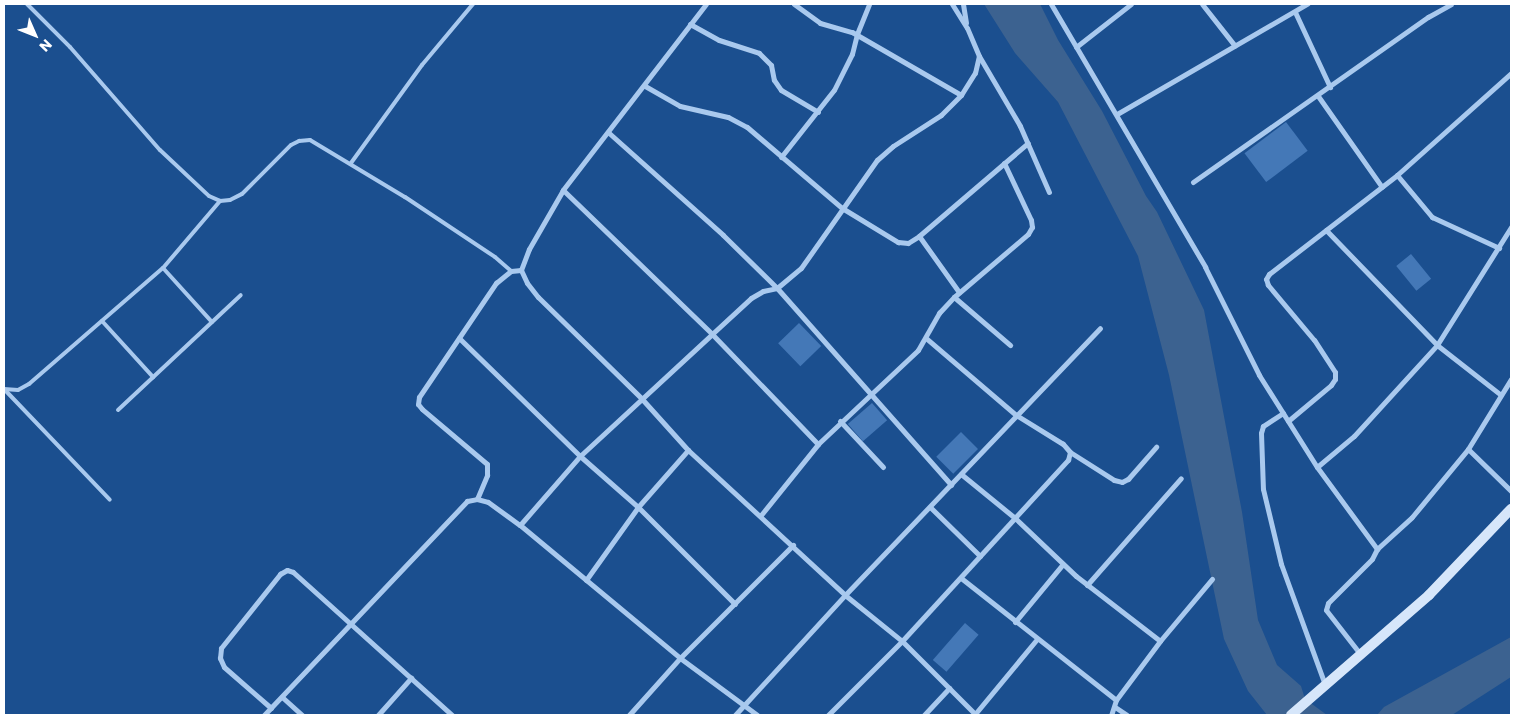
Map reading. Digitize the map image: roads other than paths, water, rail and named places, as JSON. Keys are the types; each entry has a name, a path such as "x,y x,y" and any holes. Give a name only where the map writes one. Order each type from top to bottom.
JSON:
{"street":[{"path":"706,4 609,133 563,190 529,250 521,270 527,282 538,297 642,399 688,450 845,595 902,641 975,715 1037,639"},
{"path":"794,4 820,23 857,34 961,95"},
{"path":"781,157 818,112 844,72 869,4"},
{"path":"952,4 967,28 979,56 1028,143 1049,192"},
{"path":"963,4 967,28"},
{"path":"1050,4 1117,114 1205,267 1259,375 1317,467 1377,549"},
{"path":"1076,47 1131,4"},
{"path":"1202,4 1235,46"},
{"path":"1117,114 1307,4"},
{"path":"1193,182 1451,4"},
{"path":"1295,12 1330,87"},
{"path":"690,24 719,40 759,53 771,65 774,80 781,90 818,112"},
{"path":"520,525 580,456 712,334 752,298 763,291 777,288 807,260 877,160 893,146 941,115 961,95 976,73 979,56"},
{"path":"1288,421 1331,385 1335,379 1335,372 1314,340 1266,279 1269,274 1397,176 1511,73"},
{"path":"645,86 680,106 728,118 747,127 842,208 898,242 908,243 919,236 1028,143"},
{"path":"1318,96 1382,187"},
{"path":"609,133 723,235 777,288 951,484"},
{"path":"761,516 818,444 840,421 872,394 918,350 939,313 954,297 1028,234 1032,227 1031,220 1004,163"},
{"path":"1397,176 1432,217 1499,248"},
{"path":"563,190 712,334 818,444"},
{"path":"1317,467 1354,436 1437,345 1511,227"},
{"path":"1326,230 1437,345 1501,395"},
{"path":"919,236 959,292"},
{"path":"477,499 487,476 487,464 418,404 419,397 496,283 511,270 521,270"},
{"path":"954,297 1010,346"},
{"path":"734,715 845,595 1100,328"},
{"path":"459,338 580,456 638,507 735,604"},
{"path":"926,338 1016,415 1063,444 1070,452 1114,480 1122,482 1128,479 1156,448"},
{"path":"1361,656 1326,610 1328,603 1372,559 1377,549 1412,517 1468,449 1511,379"},
{"path":"1283,413 1263,426 1261,433 1263,490 1281,564 1322,687"},
{"path":"840,421 883,467"},
{"path":"1468,449 1511,491"},
{"path":"586,580 638,507 688,450"},
{"path":"828,715 902,641 961,578 1068,460 1070,452"},
{"path":"961,474 1015,518 1087,585 1160,641"},
{"path":"1087,585 1181,478"},
{"path":"264,715 467,501 477,499 488,502 520,525 680,658 757,715"},
{"path":"930,507 980,556"},
{"path":"1292,715 1429,595 1511,509"},
{"path":"629,715 680,658 793,546"},
{"path":"1015,622 1063,564"},
{"path":"271,708 224,667 220,658 221,648 280,574 287,570 293,572 452,715"},
{"path":"961,578 1116,700"},
{"path":"1111,715 1116,700 1160,641 1212,579"},
{"path":"378,715 411,678"},
{"path":"924,715 949,688"},
{"path":"282,697 302,715"},
{"path":"1115,706 1127,715"}],"lane":[{"path":"27,4 70,47 160,150 209,196 220,201 230,200 242,194 291,145 299,141 310,140 350,163 495,257 511,270"},
{"path":"350,163 422,65 473,4"},
{"path":"4,389 18,390 29,384 163,268 220,201"},
{"path":"163,268 212,322"},
{"path":"118,410 241,295"},
{"path":"102,321 153,377"},
{"path":"4,389 110,500"}],"water":[{"path":"984,4 1040,4 1058,40 1102,111 1146,196 1157,212 1204,310 1242,512 1258,620 1277,665 1301,686 1305,699 1327,715 1267,715 1248,691 1224,639 1169,375 1138,256 1058,102 1015,53"},
{"path":"1511,637 1511,677 1452,715 1377,715 1384,707"}]}
